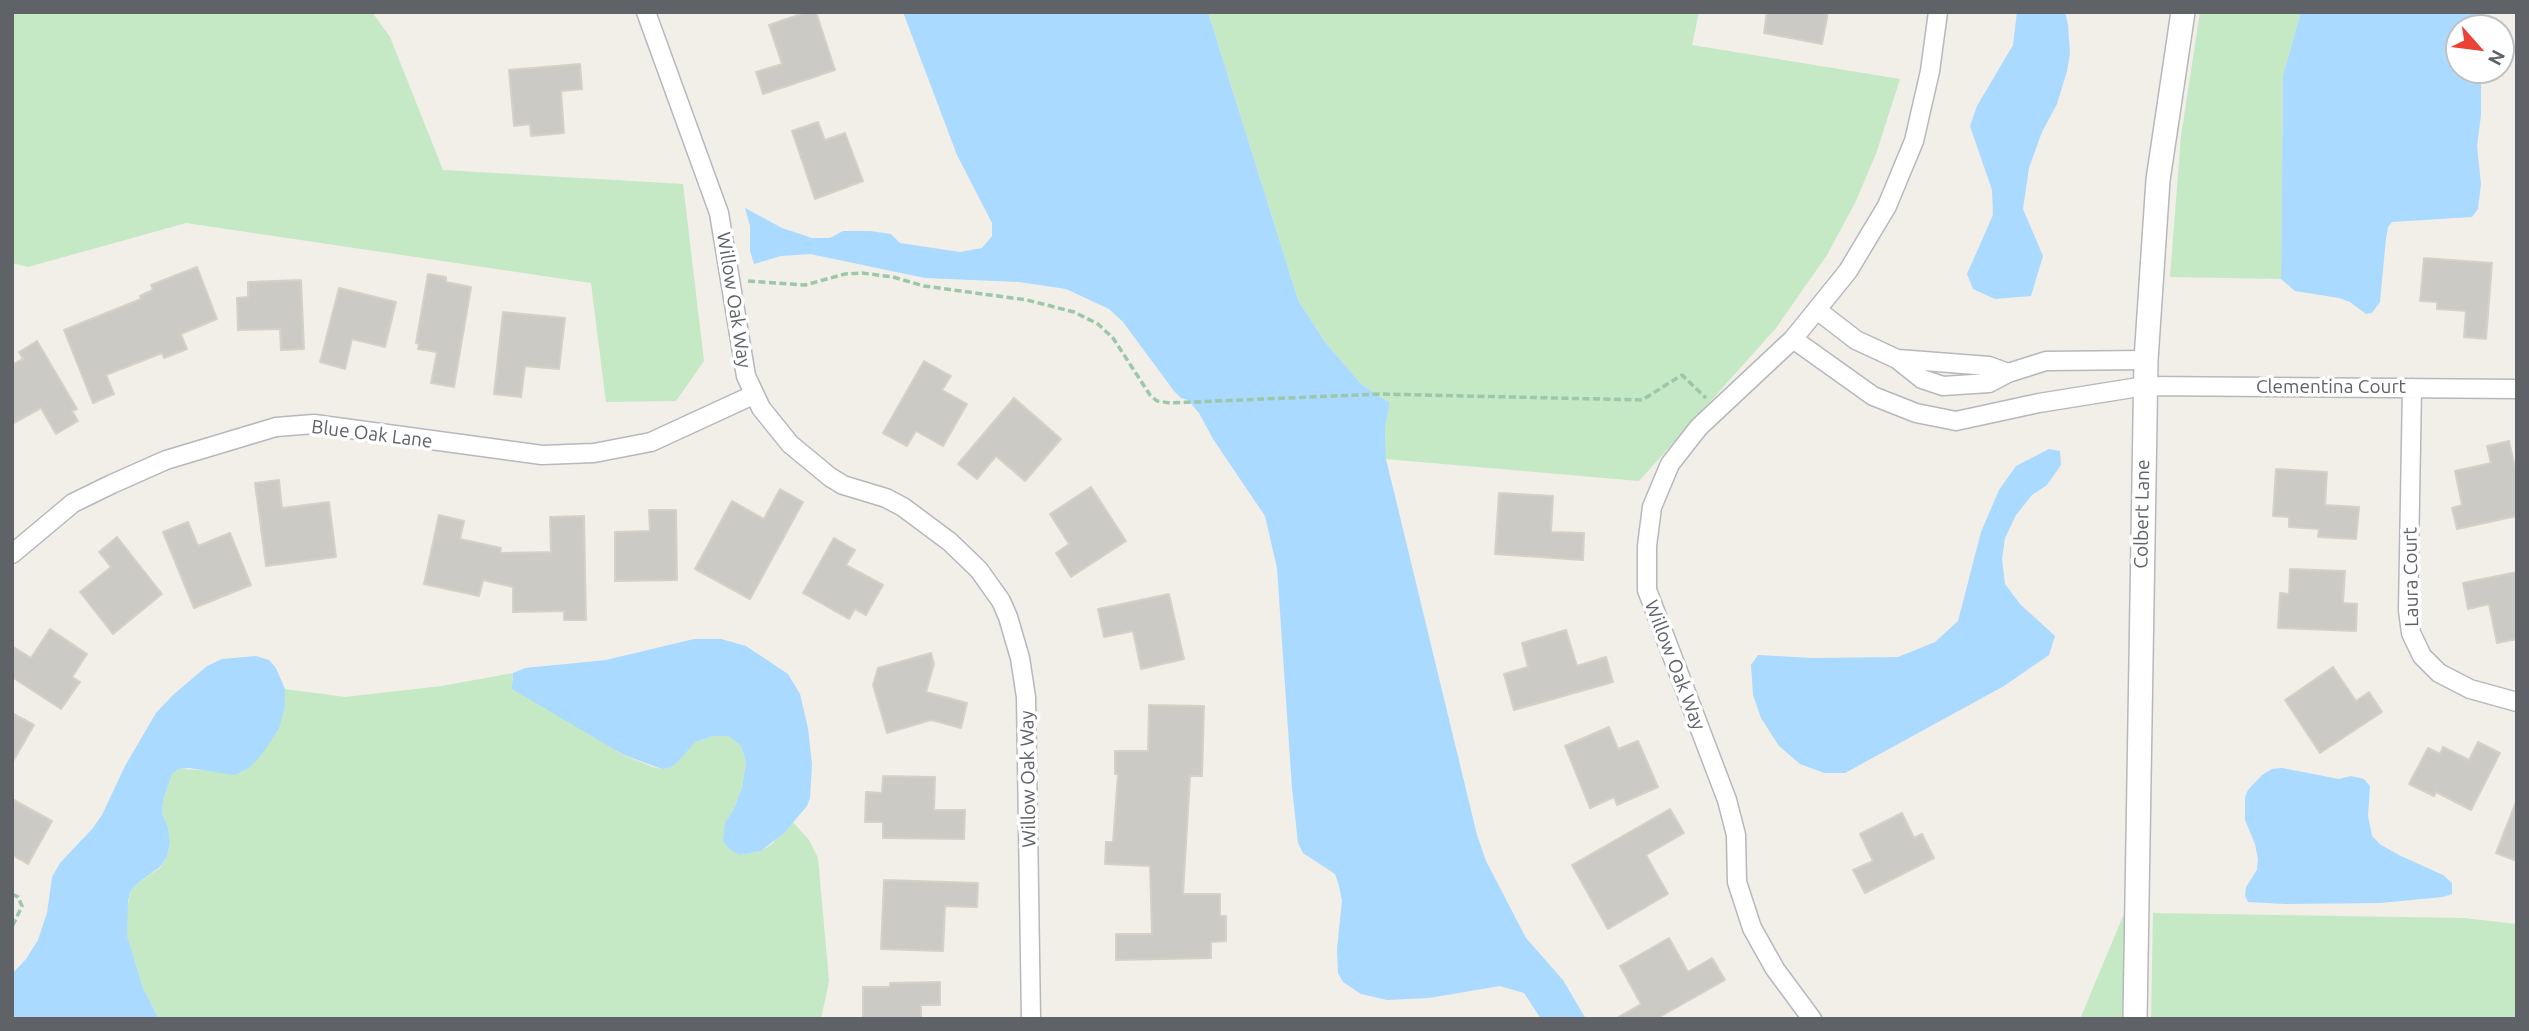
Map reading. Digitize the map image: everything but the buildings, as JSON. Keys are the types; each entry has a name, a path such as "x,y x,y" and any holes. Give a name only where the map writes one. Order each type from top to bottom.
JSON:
{"street":[{"name":"Willow Oak Way","path":"646,12 719,213 742,356 753,395 771,423 790,444 830,477 843,485 894,503 925,522 950,542 979,570 1005,609 1020,658 1026,697 1031,1019"},
{"name":"Willow Oak Way","path":"1812,1019 1775,969 1752,928 1737,881 1736,835 1727,800 1647,590 1647,546 1653,506 1670,464 1699,427 1793,339 1848,271 1868,240 1902,174 1923,106 1938,12"},
{"name":"Colbert Lane","path":"2134,1019 2146,360 2158,180 2183,12"},
{"path":"1817,310 1856,340 1897,359 1989,366 2008,373 2046,361 2146,360"},
{"path":"1793,339 1873,396 1916,414 1956,421 2145,386"},
{"name":"Clementina Court","path":"2145,386 2517,389"},
{"name":"Laura Court","path":"2412,388 2408,610 2411,633 2422,656 2439,673 2470,689 2517,702"},
{"name":"Blue Oak Lane","path":"12,554 73,503 112,484 166,460 276,427 314,424 542,455 594,453 651,442 753,395"}],"path":[{"path":"731,279 805,285 845,274 862,273 893,277 924,286 1027,300 1074,313 1097,324 1113,338 1150,395 1157,401 1170,403 1381,394 1642,400 1682,375 1717,410"},
{"path":"12,894 18,897 22,906 12,927"}],"green space":[{"path":"12,12 372,12 390,37 443,170 683,184 704,361 676,401 606,402 591,283 186,223 28,267 12,263"},
{"path":"1208,12 1699,12 1692,45 1900,79 1877,151 1856,201 1827,255 1776,328 1639,481 1386,459 1385,428 1390,403 1361,384 1325,342 1298,300"},
{"path":"2200,12 2301,12 2283,75 2281,279 2170,277 2181,136"},
{"path":"513,673 512,681 623,755 653,767 662,769 679,761 694,742 713,736 729,735 741,746 746,762 742,787 725,823 740,855 761,851 772,844 792,821 809,840 818,858 829,981 821,1019 159,1019 143,988 127,935 126,913 131,890 160,868 167,857 170,843 168,827 162,813 172,774 179,769 204,770 285,706 285,689 345,697 442,686"},
{"path":"2126,909 2122,1019 2080,1019"},
{"path":"2153,913 2463,918 2517,924 2517,1019 2151,1019"}],"water":[{"path":"903,12 1208,12 1298,300 1325,342 1361,384 1390,403 1385,428 1386,459 1477,835 1486,861 1526,938 1563,980 1586,1019 1541,1019 1524,993 1500,986 1429,998 1387,1000 1361,994 1343,982 1338,973 1337,948 1342,901 1339,886 1335,874 1303,853 1298,843 1277,568 1265,516 1213,439 1199,413 1188,400 1181,398 1174,391 1123,322 1109,309 1066,289 1019,282 925,278 810,254 781,256 754,264 745,208 782,228 812,238 830,238 843,231 870,231 891,234 900,243 960,252 982,248 992,236 992,223 957,155"},
{"path":"2017,12 2065,12 2070,53 2057,104 2042,132 2029,168 2023,209 2043,256 2031,296 1995,299 1973,289 1967,274 1993,215 1992,190 1970,126 1977,106 2013,45"},
{"path":"2301,12 2480,12 2445,14 2445,84 2481,84 2477,146 2481,184 2478,209 2472,217 2392,222 2386,238 2380,302 2372,313 2366,314 2350,302 2339,298 2295,291 2281,279 2283,75"},
{"path":"2049,449 2060,451 2061,465 2047,485 2032,495 2016,515 2005,538 2002,559 2005,584 2020,604 2055,636 2049,655 2004,686 1845,773 1824,773 1800,764 1779,746 1761,718 1753,695 1751,665 1758,655 1812,658 1898,657 1935,642 1958,621 1981,532 1999,490 2016,466"},
{"path":"694,639 721,639 746,646 788,674 800,694 808,728 812,764 810,798 807,806 784,833 761,851 740,855 729,849 723,841 725,823 742,787 746,762 741,746 729,736 713,736 695,742 679,761 662,769 624,755 512,689 513,673 525,668 606,660"},
{"path":"256,656 269,660 276,668 285,689 285,706 279,728 250,767 235,775 189,768 179,769 172,774 162,813 168,827 170,843 167,857 160,867 131,890 128,901 127,935 143,988 159,1019 12,1019 12,974 38,940 47,913 52,877 60,863 102,815 125,766 156,713 207,666 222,659"},
{"path":"2282,768 2339,779 2351,776 2364,779 2370,786 2368,816 2372,836 2381,845 2401,856 2443,875 2452,883 2452,894 2380,903 2248,902 2245,896 2246,887 2257,870 2258,859 2245,820 2245,797 2262,775 2272,769"}]}
